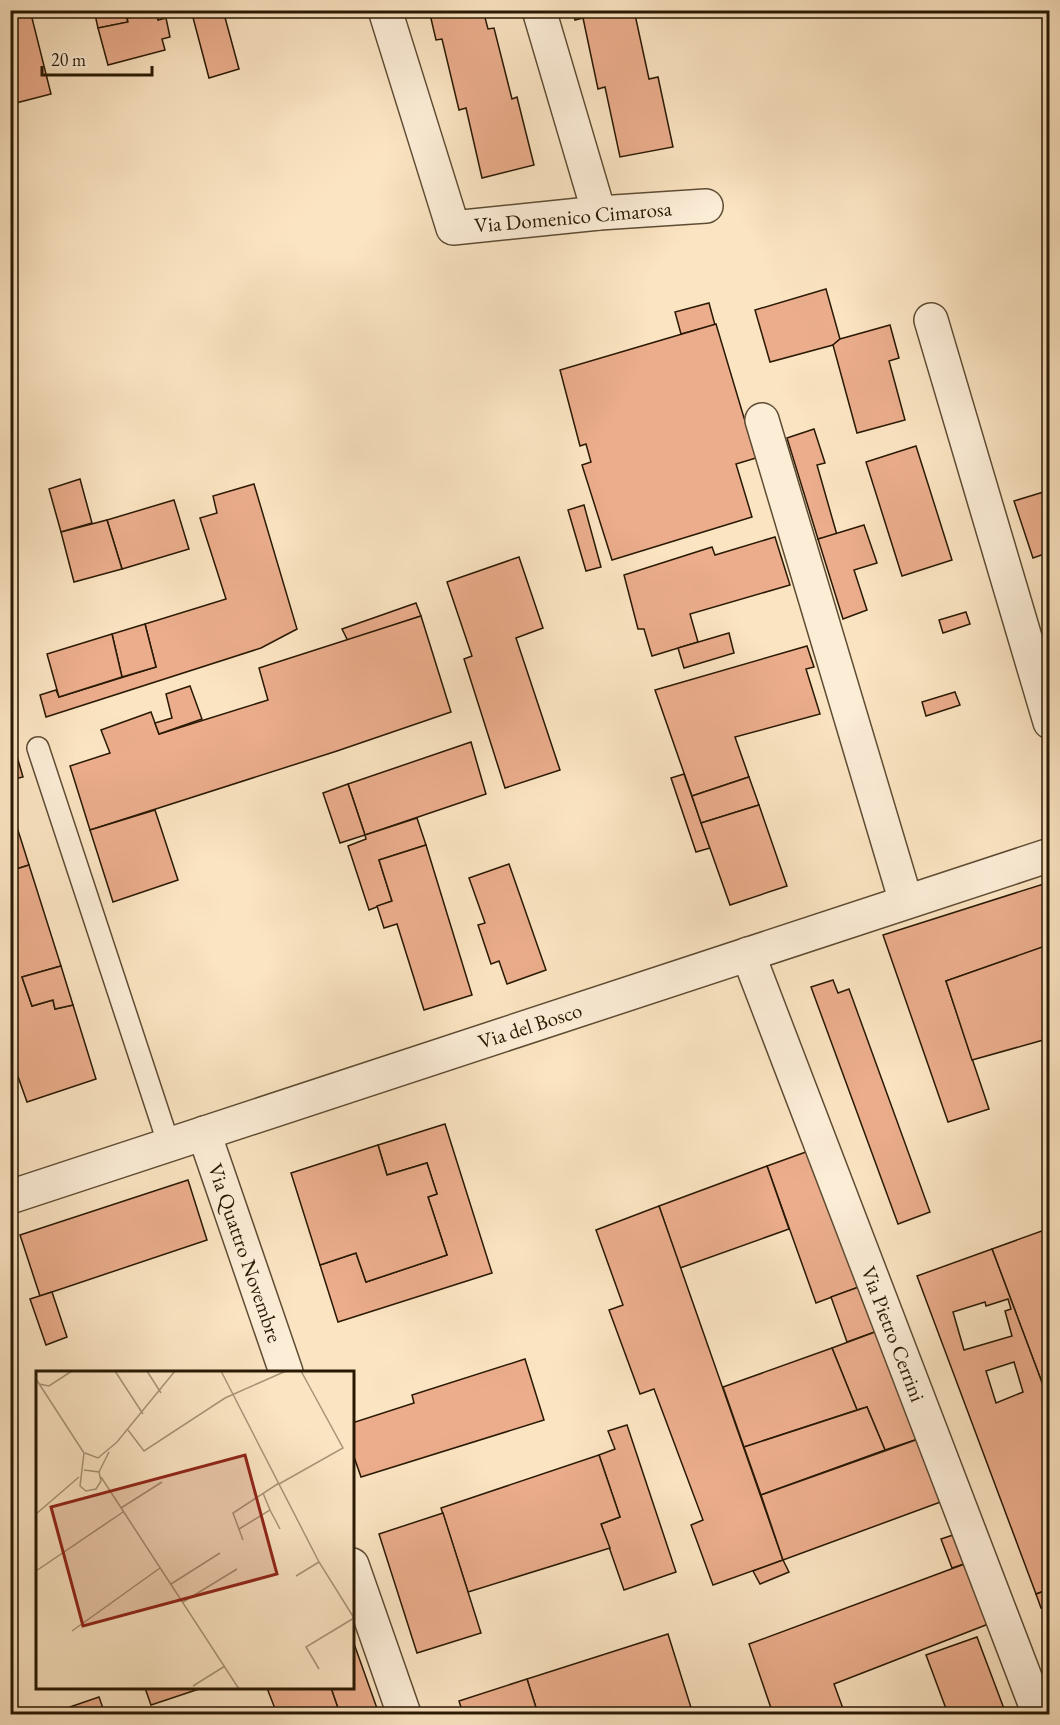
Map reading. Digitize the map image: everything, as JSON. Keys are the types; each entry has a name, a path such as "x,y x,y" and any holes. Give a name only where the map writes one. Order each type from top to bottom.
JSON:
{"street":[{"name":"Via Domenico Cimarosa","path":"385,10 453,228 599,213 706,206"},
{"path":"539,10 599,213"},
{"path":"931,320 1050,722"},
{"path":"762,420 906,902"},
{"name":"Via del Bosco","path":"10,1197 1050,855"},
{"name":"Via Pietro Cerrini","path":"748,954 1039,1714"},
{"name":"Via Quattro Novembre","path":"204,1133 286,1371"},
{"path":"354,1571 404,1714"}],"lane":[{"path":"38,748 169,1145"}],"building":[{"path":"10,10 30,10 51,94 12,104 10,95"},
{"path":"94,10 155,10 156,13 127,18 128,22 98,28"},
{"path":"191,10 223,10 239,69 209,78"},
{"path":"429,10 483,10 488,29 494,28 512,99 517,97 534,165 482,178 466,108 459,110 442,39 436,40"},
{"path":"573,10 634,10 649,79 658,77 673,147 620,157 605,87 598,89 583,18 575,20"},
{"path":"156,13 158,20 166,18 170,37 162,39 165,50 108,65 98,28 128,22 127,18"},
{"path":"826,289 840,339 833,345 770,362 755,310"},
{"path":"709,303 715,325 681,334 675,312"},
{"path":"716,324 756,458 736,464 752,517 612,560 582,465 591,462 586,444 580,446 560,370"},
{"path":"890,325 899,358 889,361 905,420 857,433 833,345 840,339"},
{"path":"814,429 825,463 817,465 837,535 818,539 787,438"},
{"path":"916,446 952,560 902,576 866,462"},
{"path":"80,479 92,523 61,532 49,489"},
{"path":"254,484 297,629 261,648 46,717 40,695 56,690 59,697 156,667 145,624 226,599 200,518 217,513 213,496"},
{"path":"1050,490 1050,552 1033,558 1014,501"},
{"path":"174,500 189,549 122,569 107,520"},
{"path":"584,505 601,567 586,571 568,510"},
{"path":"107,520 122,569 74,582 61,532"},
{"path":"864,525 877,563 854,570 867,610 843,619 818,539"},
{"path":"775,537 790,585 690,614 698,642 652,656 644,629 638,629 624,575 712,547 715,555"},
{"path":"519,557 543,628 516,638 560,770 505,788 464,659 472,656 447,582"},
{"path":"416,603 421,616 348,641 342,629"},
{"path":"966,612 970,624 943,633 939,620"},
{"path":"421,616 451,712 90,830 70,766 110,753 101,730 151,712 159,734 268,700 259,668"},
{"path":"145,624 156,667 122,677 112,634"},
{"path":"729,633 734,653 684,668 678,648"},
{"path":"112,634 122,677 59,697 47,654"},
{"path":"807,646 814,667 806,669 820,714 735,737 749,777 692,796 655,690"},
{"path":"190,686 202,719 159,734 155,723 172,718 166,694"},
{"path":"955,692 960,705 926,716 922,702"},
{"path":"10,736 23,777 10,780"},
{"path":"471,742 486,794 365,835 348,784"},
{"path":"684,774 710,848 696,852 671,778"},
{"path":"749,777 759,805 701,823 692,796"},
{"path":"348,784 365,835 340,843 323,793"},
{"path":"759,805 787,886 730,905 701,823"},
{"path":"155,810 178,880 113,902 90,830"},
{"path":"417,818 426,845 379,860 392,901 369,910 348,846 366,839 365,835"},
{"path":"16,824 29,865 10,871 10,826"},
{"path":"426,845 472,995 424,1010 397,924 384,928 377,906 392,901 379,860"},
{"path":"509,864 546,970 507,984 499,961 491,964 478,925 485,923 469,878"},
{"path":"29,865 61,966 22,977 32,1006 53,1000 55,1009 73,1005 96,1079 27,1102 10,1054 10,871"},
{"path":"1050,882 1050,945 946,981 989,1109 948,1122 883,935"},
{"path":"1048,945 1050,950 1050,1046 1047,1039 972,1060 946,981"},
{"path":"61,966 73,1005 55,1009 53,1000 32,1006 22,977"},
{"path":"833,980 838,993 849,989 930,1212 898,1224 811,987"},
{"path":"445,1124 492,1273 338,1322 320,1265 356,1253 366,1282 447,1255 428,1197 437,1194 427,1163 387,1175 378,1145"},
{"path":"378,1145 387,1175 427,1163 437,1194 428,1197 447,1255 366,1282 356,1253 320,1265 291,1173"},
{"path":"817,1148 867,1284 816,1303 767,1166"},
{"path":"767,1166 789,1229 680,1268 659,1206"},
{"path":"188,1180 207,1240 40,1296 20,1235"},
{"path":"659,1206 783,1560 713,1585 691,1525 703,1520 654,1389 640,1394 609,1310 623,1305 596,1230"},
{"path":"1050,1228 1050,1404 992,1249"},
{"path":"992,1249 1050,1404 1050,1589 1036,1594 917,1276","holes":["1008,1299 1011,1309 1005,1311 1012,1336 964,1350 953,1312 985,1302 986,1306","1014,1362 1023,1392 996,1403 986,1371"]},
{"path":"867,1284 883,1329 847,1342 831,1297"},
{"path":"52,1292 67,1337 46,1345 30,1299"},
{"path":"883,1329 924,1437 885,1450 867,1407 857,1410 832,1348"},
{"path":"832,1348 857,1410 744,1447 723,1387"},
{"path":"525,1359 544,1420 361,1477 354,1457 354,1422 414,1403 412,1395"},
{"path":"867,1407 885,1450 761,1495 744,1447"},
{"path":"627,1425 676,1572 624,1590 601,1524 620,1517 599,1455 615,1449 608,1431"},
{"path":"924,1437 946,1500 783,1560 761,1495"},
{"path":"599,1455 620,1517 601,1524 610,1548 468,1592 441,1508"},
{"path":"443,1513 481,1633 417,1653 379,1534"},
{"path":"959,1533 970,1562 952,1568 941,1539"},
{"path":"783,1560 789,1572 760,1584 753,1571"},
{"path":"970,1562 991,1623 834,1684 845,1714 773,1714 749,1644"},
{"path":"1050,1589 1050,1605 1041,1608 1036,1594"},
{"path":"668,1634 693,1714 538,1714 527,1679"},
{"path":"977,1637 1006,1714 948,1714 926,1655"},
{"path":"354,1644 379,1714 340,1714 331,1689 354,1689"},
{"path":"527,1679 538,1714 463,1714 459,1701"},
{"path":"145,1689 199,1689 151,1705"},
{"path":"267,1689 331,1689 340,1714 277,1714"},
{"path":"99,1697 105,1714 69,1714 67,1708"}]}
